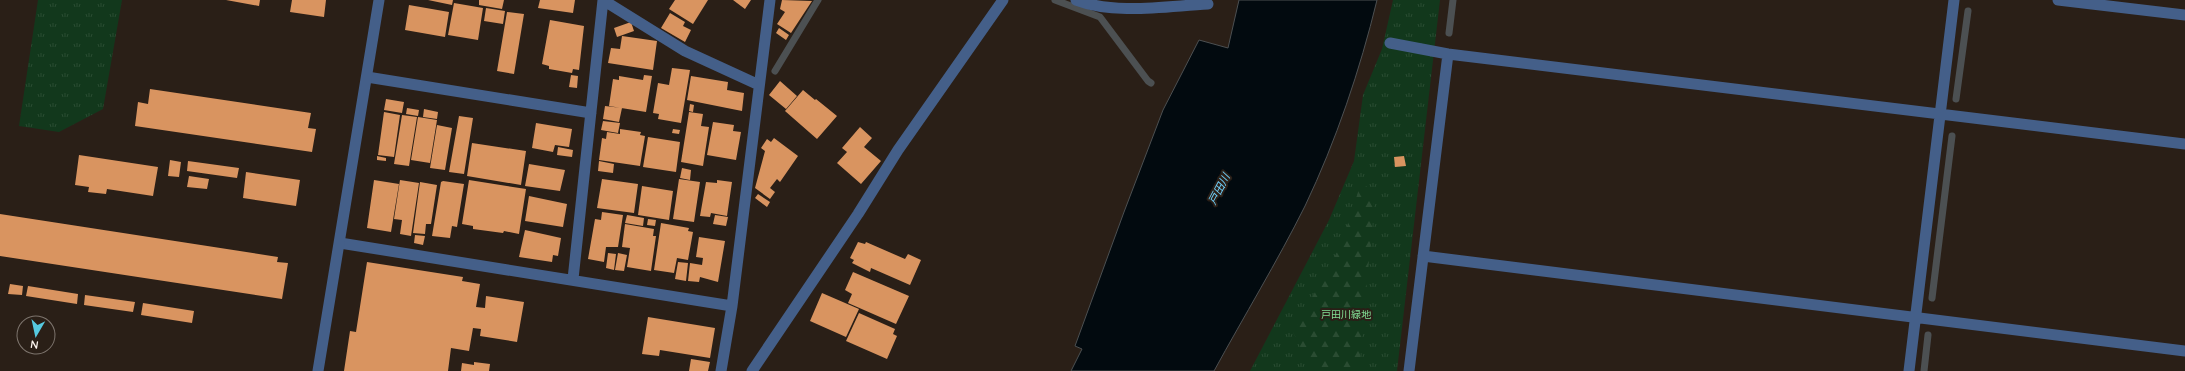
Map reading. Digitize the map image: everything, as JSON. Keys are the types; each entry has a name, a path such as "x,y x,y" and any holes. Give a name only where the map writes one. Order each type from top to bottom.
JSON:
{"street":[{"path":"318,371 379,0"},
{"path":"573,279 603,0 685,51 759,86"},
{"path":"721,371 732,306 770,0"},
{"path":"752,371 858,214 898,150 1003,0"},
{"path":"1076,0 1098,7 1120,8 1208,4"},
{"path":"1909,371 1954,0"},
{"path":"2058,0 2185,15"},
{"path":"1390,43 1448,54 2185,144"},
{"path":"1409,371 1448,54"},
{"path":"367,77 591,112"},
{"path":"340,243 573,279 732,306"},
{"path":"1423,256 1915,318 2185,350"}],"green space":[{"path":"38,0 122,0 103,109 59,132 19,126"},
{"name":"戸田川緑地","path":"1393,0 1440,0 1397,371 1250,371 1329,220 1354,161 1363,95 1382,49"},
{"path":"1364,185 1372,190 1374,206 1359,371 1321,371 1301,348 1293,332 1341,245 1359,189"}],"water":[{"name":"戸田川","path":"1239,0 1377,0 1363,53 1337,131 1305,206 1214,371 1071,371 1082,349 1075,346 1163,110 1199,40 1228,48"}],"building":[{"path":"226,0 260,0 259,6"},
{"path":"292,0 326,0 324,17 290,12"},
{"path":"428,0 453,0 452,5"},
{"path":"479,0 504,0 502,9 479,5"},
{"path":"540,0 575,0 573,13 538,8"},
{"path":"675,0 708,0 693,24 669,9"},
{"path":"733,0 751,0 745,9"},
{"path":"782,0 812,1 791,33 777,24 785,12 780,9"},
{"path":"454,3 483,8 478,40 448,35"},
{"path":"409,5 449,12 445,37 405,30"},
{"path":"486,8 505,11 503,24 484,21"},
{"path":"507,12 524,14 514,74 497,71"},
{"path":"670,13 685,22 683,26 691,30 685,42 661,28"},
{"path":"550,20 584,26 579,70 573,69 572,73 549,69 549,66 542,64"},
{"path":"631,22 634,31 617,37 614,28"},
{"path":"779,28 789,35 786,40 776,33"},
{"path":"622,36 657,41 653,70 608,63 611,48 620,49"},
{"path":"672,68 690,70 681,123 658,119 659,114 653,113 658,83 669,85"},
{"path":"571,75 578,76 577,88 569,87"},
{"path":"644,75 652,76 646,112 609,106 613,79 619,80 619,76 643,80"},
{"path":"691,76 728,82 727,90 744,93 742,111 687,100"},
{"path":"780,81 797,96 786,109 769,95"},
{"path":"150,89 311,113 308,128 316,129 312,152 135,126 138,102 148,104"},
{"path":"803,90 837,116 817,139 785,111"},
{"path":"386,99 404,102 402,113 384,110"},
{"path":"690,104 694,105 693,112 689,111"},
{"path":"605,106 622,108 619,122 603,119"},
{"path":"407,108 419,110 418,116 406,114"},
{"path":"424,109 438,112 437,119 423,117"},
{"path":"384,112 400,115 394,157 378,155"},
{"path":"689,112 703,114 701,126 709,127 703,166 681,162"},
{"path":"402,115 417,117 409,166 394,164"},
{"path":"459,116 473,118 464,174 449,172"},
{"path":"418,117 437,120 430,163 411,160"},
{"path":"603,121 620,123 618,133 601,130"},
{"path":"713,122 734,125 733,131 741,132 736,160 707,155"},
{"path":"536,123 572,129 569,147 555,145 553,152 532,148"},
{"path":"437,125 452,128 445,170 430,168"},
{"path":"860,127 872,138 864,147 881,161 861,184 837,163 847,152 842,148"},
{"path":"620,129 641,132 640,135 645,136 640,166 599,160 602,138 606,139 607,132 620,134"},
{"path":"673,129 680,130 679,134 672,133"},
{"path":"648,137 680,142 676,172 643,167"},
{"path":"774,138 798,156 780,182 777,179 770,188 775,192 770,199 755,188 765,151 761,148 767,139 771,142"},
{"path":"472,143 526,151 521,185 467,176"},
{"path":"558,147 573,150 572,157 557,155"},
{"path":"79,155 158,167 153,196 107,189 106,194 88,192 89,187 75,185"},
{"path":"377,156 386,158 386,161 377,160"},
{"path":"1404,156 1406,166 1395,167 1394,157"},
{"path":"170,160 181,162 179,177 168,176"},
{"path":"188,161 239,168 237,178 187,171"},
{"path":"599,161 614,164 613,173 598,171"},
{"path":"529,164 565,170 560,191 525,186"},
{"path":"682,168 691,170 690,180 680,178"},
{"path":"246,172 300,180 296,206 243,198"},
{"path":"189,176 209,179 207,189 187,187"},
{"path":"602,179 638,184 634,213 597,208"},
{"path":"679,179 700,182 694,222 673,219"},
{"path":"374,180 399,184 391,232 367,228"},
{"path":"400,180 419,183 411,236 400,234 402,220 394,219"},
{"path":"469,180 526,189 519,234 504,231 503,233 473,229 473,226 462,224"},
{"path":"717,180 732,182 727,216 711,213 710,217 700,216 706,182 717,183"},
{"path":"420,182 437,185 431,224 426,224 425,234 413,233"},
{"path":"441,182 464,184 457,227 452,226 450,238 432,236"},
{"path":"642,186 673,191 669,220 638,215"},
{"path":"758,194 770,202 767,207 755,198"},
{"path":"529,196 567,204 563,227 525,221"},
{"path":"602,212 623,215 618,247 606,247 604,262 588,259 595,219 601,220"},
{"path":"0,214 278,257 277,262 288,263 282,299 0,256"},
{"path":"627,215 644,218 643,226 625,223"},
{"path":"715,215 728,217 726,226 713,224"},
{"path":"648,219 656,220 655,226 647,225"},
{"path":"661,223 689,228 688,231 693,232 688,260 677,258 674,273 654,270"},
{"path":"625,224 654,229 653,236 656,236 651,271 627,267 630,248 622,247"},
{"path":"525,230 561,238 558,256 553,255 552,262 519,257"},
{"path":"415,235 425,236 423,245 414,243"},
{"path":"699,237 725,241 718,282 700,277 699,282 688,281 690,263 702,265 703,258 696,257"},
{"path":"858,242 865,244 866,242 905,259 908,254 921,260 910,285 871,268 870,272 852,263 854,260 850,258"},
{"path":"608,253 616,254 614,270 606,268"},
{"path":"618,253 627,255 624,271 615,270"},
{"path":"367,262 463,277 462,281 480,284 476,307 485,308 486,296 524,302 517,342 480,336 481,329 473,328 469,351 451,348 448,371 344,371 350,331 356,332"},
{"path":"678,262 688,263 686,281 675,279"},
{"path":"853,272 909,296 896,324 848,303 852,294 845,290"},
{"path":"10,284 23,286 22,295 8,294"},
{"path":"28,286 78,294 77,304 26,296"},
{"path":"822,293 859,309 846,337 810,321"},
{"path":"85,295 135,302 133,312 84,305"},
{"path":"143,303 194,311 192,323 141,315"},
{"path":"859,313 895,329 893,334 897,336 887,359 846,341"},
{"path":"648,317 715,328 710,358 660,350 659,356 642,354"},
{"path":"691,359 710,362 708,371 689,371"},
{"path":"474,362 490,364 489,371 461,371 462,363 474,365"}],"waterway":[{"path":"775,71 818,0"},
{"path":"1055,0 1100,17 1151,83"},
{"path":"1449,33 1453,0"},
{"path":"1956,99 1968,11"},
{"path":"1932,298 1952,136"},
{"path":"1924,371 1928,335"}]}
